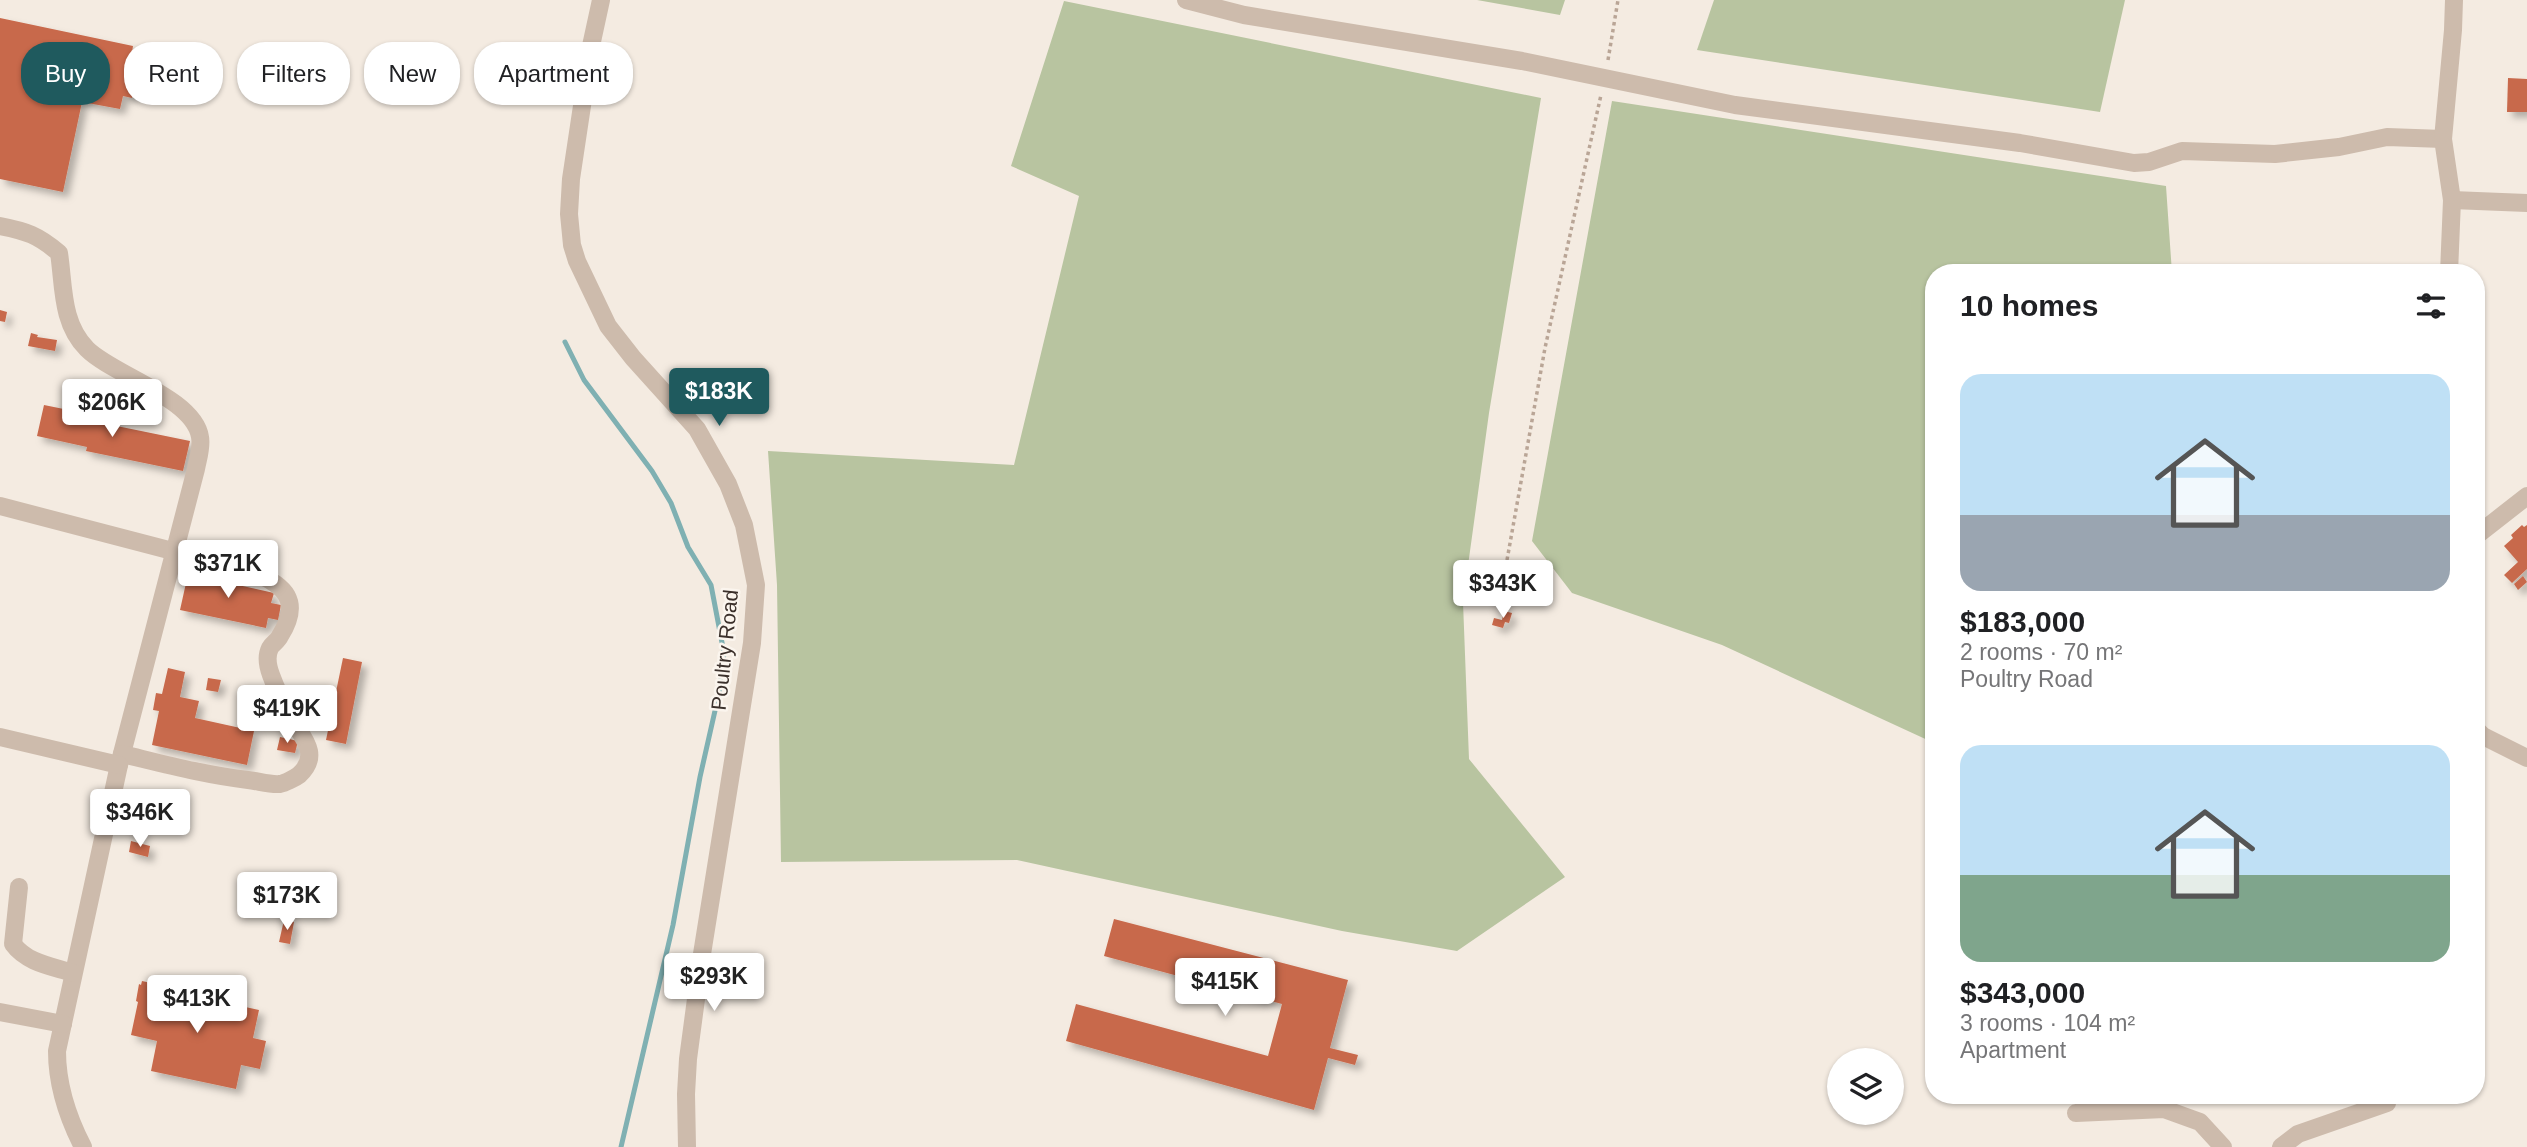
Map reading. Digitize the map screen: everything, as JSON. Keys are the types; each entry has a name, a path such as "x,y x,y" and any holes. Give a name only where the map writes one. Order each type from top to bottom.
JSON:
{"street":[{"name":"Poultry Road","path":"601,0 591,46 571,179 569,214 572,245 608,326 697,429 728,485 744,525 756,585 752,643 702,954 688,1059 687,1147"},
{"path":"1186,0 1244,15 1521,61 1735,105 2020,143 2134,163 2148,162 2182,150 2275,154 2339,147 2387,137 2443,139"},
{"path":"2449,264 2452,200 2443,139 2454,0"},
{"path":"2452,200 2527,203"},
{"path":"0,226 42,238 59,253 64,306 72,326 88,350 180,408 198,428 200,450 121,759 57,1051 57,1066 66,1111 83,1147"},
{"path":"2485,529 2527,496"},
{"path":"0,506 253,572 275,581 285,591 289,613 279,639 270,649 270,673 292,720 304,734 309,747 305,768 298,776 281,784 199,773 0,737"},
{"path":"2485,737 2527,758"},
{"path":"19,887 13,944 20,954 29,959 73,973"},
{"path":"0,1012 63,1024"},
{"path":"2281,1147 2298,1134 2384,1104"},
{"path":"2076,1113 2164,1109 2200,1122 2224,1147"}],"path":[{"path":"1507,560 1545,348 1604,78 1618,0"}],"green space":[{"path":"1477,0 1565,0 1560,15"},
{"path":"1714,0 2125,0 2100,112 1697,50"},
{"path":"1064,1 1541,98 1489,413 1463,602 1469,759 1565,877 1457,951 1342,931 1017,860 781,862 777,585 768,451 1014,465 1079,196 1011,166"},
{"path":"1612,101 2166,186 2171,264 1925,264 1925,739 1722,645 1572,593 1532,541"}],"building":[{"path":"0,18 124,44 124,96 120,109 98,105 110,105 110,42 21,42 21,105 81,105 63,192 0,179"},
{"path":"2508,78 2527,79 2527,112 2507,112"},
{"path":"0,310 7,312 5,322 0,321"},
{"path":"31,333 38,335 37,337 57,340 55,351 28,346"},
{"path":"44,405 103,417 102,423 190,441 183,471 86,451 87,447 37,436"},
{"path":"2522,525 2527,525 2527,569 2512,583 2504,575 2518,562 2504,546"},
{"path":"211,567 231,571 229,583 274,593 271,603 281,605 278,620 268,618 266,628 180,610 188,574 208,579"},
{"path":"2523,576 2527,582 2518,590 2514,584"},
{"path":"1504,611 1512,613 1509,623 1505,622 1503,628 1492,625 1494,618 1502,620"},
{"path":"343,658 362,662 346,744 326,740"},
{"path":"168,668 185,672 180,697 199,701 195,718 254,731 247,765 152,745 159,711 153,710 156,693 162,694"},
{"path":"208,678 221,680 218,692 206,690"},
{"path":"280,737 298,741 295,753 277,750"},
{"path":"131,841 150,846 148,857 129,852"},
{"path":"1114,919 1348,980 1330,1048 1358,1055 1355,1065 1328,1058 1314,1110 1066,1041 1076,1004 1268,1056 1282,1004 1104,956"},
{"path":"284,920 294,922 290,944 279,942"},
{"path":"142,981 259,1010 253,1038 266,1041 260,1069 241,1065 236,1089 151,1071 157,1041 131,1035 139,984 141,985"}],"waterway":[{"path":"565,342 584,380 652,471 671,503 688,547 711,585 724,653 719,693 700,777 673,925 621,1147"}]}
